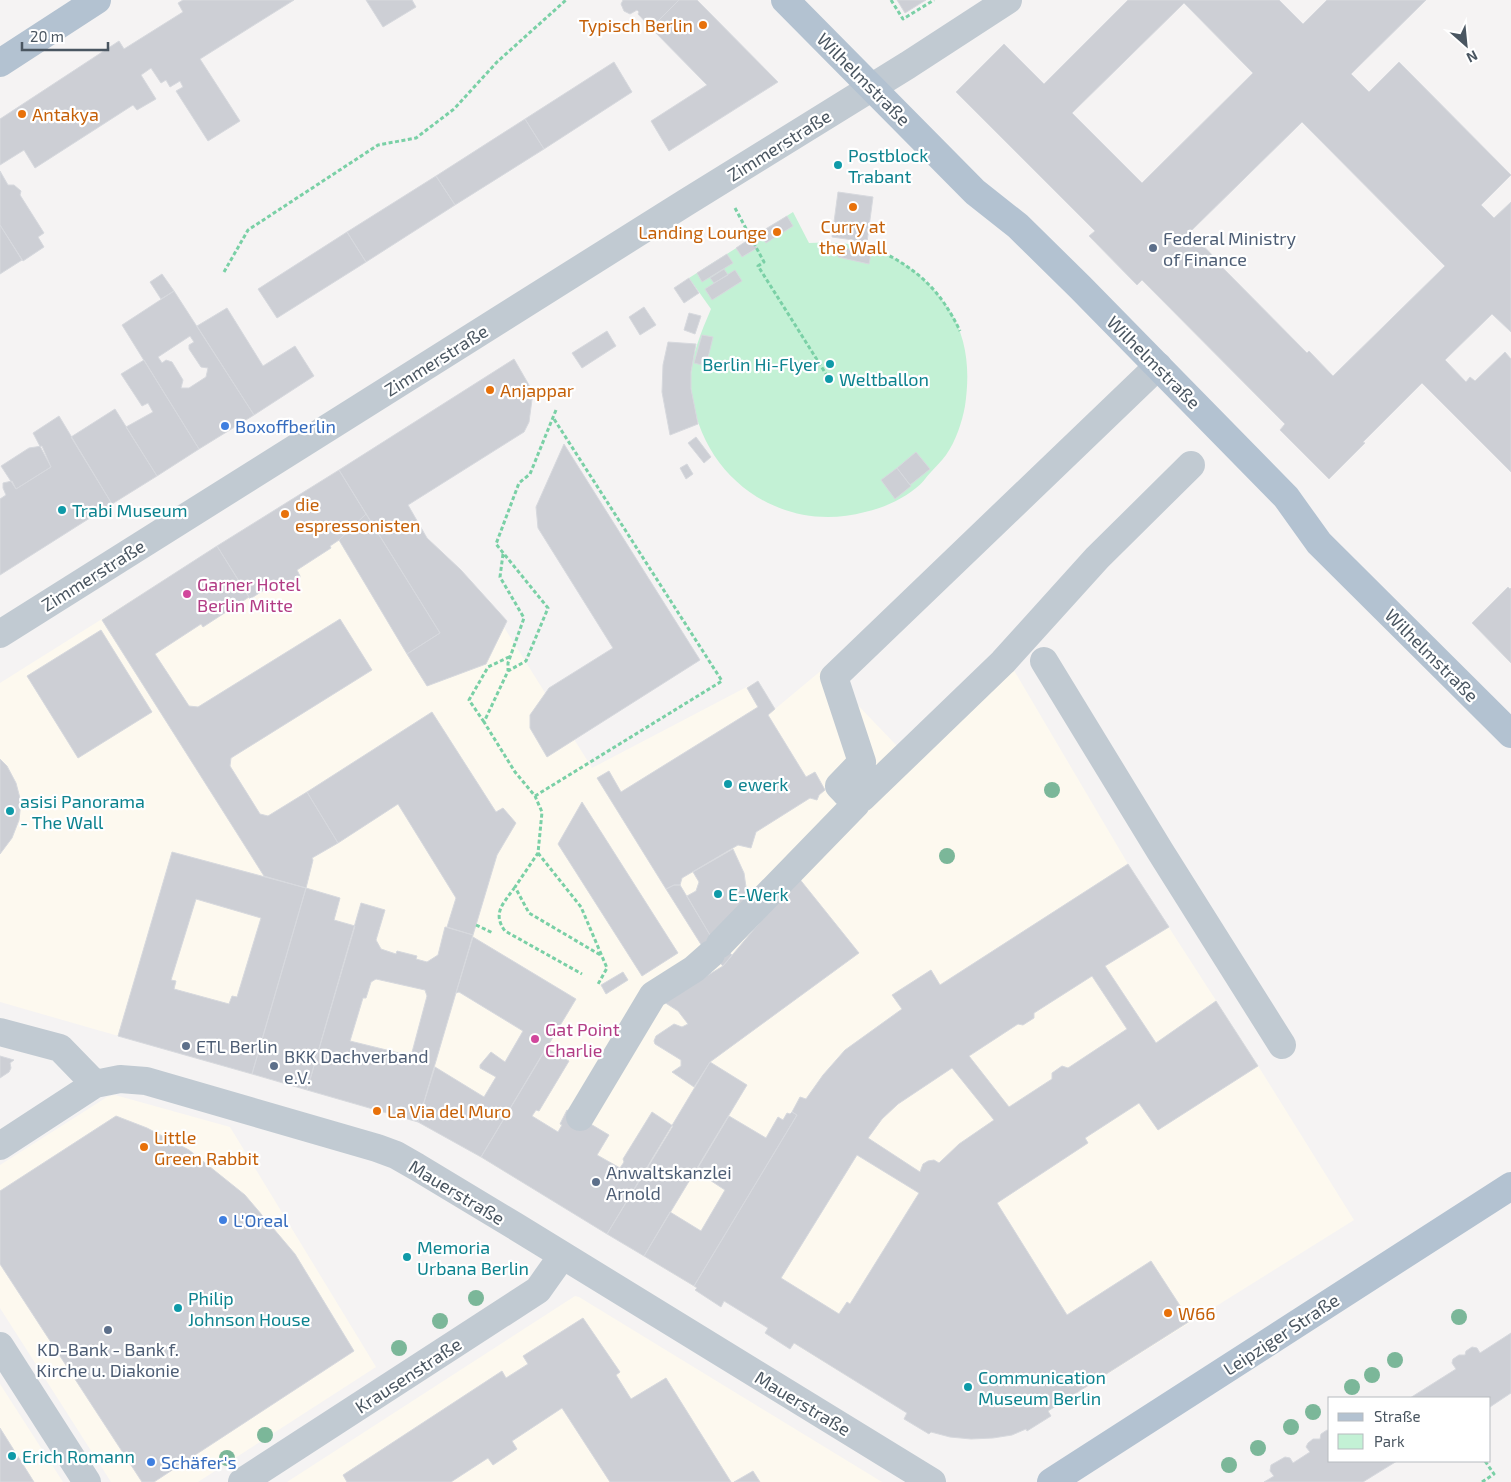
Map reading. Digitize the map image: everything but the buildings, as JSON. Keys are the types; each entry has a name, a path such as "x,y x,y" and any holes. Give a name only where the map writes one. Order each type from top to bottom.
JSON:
{"main road":[{"path":"0,63 97,0"},
{"name":"Wilhelmstraße","path":"785,0 975,192 1018,226 1158,366 1286,497 1320,543 1511,734"},
{"name":"Leipziger Straße","path":"1051,1482 1511,1186"}],"street":[{"name":"Zimmerstraße","path":"0,634 1008,0"},
{"path":"580,1117 653,995 694,969 856,804 839,786 862,762 834,676 1158,366"},
{"path":"862,798 1003,662 1097,558 1191,465"},
{"path":"1044,661 1282,1045"},
{"path":"0,1032 60,1048 95,1084"},
{"name":"Mauerstraße","path":"0,1146 95,1084 120,1078 146,1081 377,1148 396,1155 417,1167 932,1482"},
{"name":"Krausenstraße","path":"242,1482 538,1290 562,1256"},
{"path":"0,1346 87,1482"}],"path":[{"path":"224,272 248,230 378,145 416,138 454,109 497,62 566,0"},
{"path":"891,0 903,19 934,0"},
{"path":"735,208 764,262 758,266 826,374"},
{"path":"878,250 898,260 925,280 937,292 952,314 960,331"},
{"path":"508,670 526,661 548,608 496,544 519,482 530,474 556,410"},
{"path":"535,796 722,681 553,418"},
{"path":"484,722 508,670 508,663 524,618 500,577 503,554"},
{"path":"511,656 488,667 469,700 515,772 535,796 542,812 538,853 498,912 499,922 505,931 582,974"},
{"path":"538,853 581,907 607,968 597,986"},
{"path":"515,888 529,913 602,956"},
{"path":"476,925 493,933"},
{"path":"1482,1482 1494,1474 1486,1462"}],"shaded area":[{"path":"339,470 440,633 489,603 592,768 758,681 775,709 823,669 899,748 1002,650 1128,864 1255,1061 1354,1220 1055,1407 1049,1411 1051,1416 1027,1431 1025,1429 1012,1435 993,1438 971,1439 950,1437 931,1432 907,1413 794,1344 790,1349 765,1333 768,1327 724,1301 721,1307 678,1277 442,1134 418,1122 0,1002 0,683"},
{"name":"Philip Johnson House","path":"115,1095 230,1127 376,1367 198,1482 111,1482 0,1308 0,1165 107,1097"},
{"path":"575,1296 579,1297 882,1482 287,1482"},
{"path":"0,1384 63,1482 0,1482"}],"green space":[{"name":"Berlin Hi-Flyer","path":"793,212 809,243 851,244 888,255 905,264 935,291 948,308 955,319 963,343 967,368 967,393 962,418 950,450 918,486 910,492 885,506 865,512 833,517 803,515 775,506 749,492 727,472 710,448 697,420 691,388 692,368 699,338 711,309 689,278"}],"place":[{"name":"Typisch Berlin","path":"703,25"},
{"name":"Antakya","path":"22,114"},
{"name":"Postblock Trabant","path":"838,165"},
{"name":"Curry at the Wall","path":"853,207"},
{"name":"Landing Lounge","path":"777,232"},
{"name":"Federal Ministry of Finance","path":"1153,248"},
{"name":"Berlin Hi-Flyer","path":"830,364"},
{"name":"Weltballon","path":"829,379"},
{"name":"Anjappar","path":"490,390"},
{"name":"Boxoffberlin","path":"225,426"},
{"name":"Trabi Museum","path":"62,510"},
{"name":"die espressonisten","path":"285,514"},
{"name":"Garner Hotel Berlin Mitte","path":"187,594"},
{"name":"ewerk","path":"728,784"},
{"name":"asisi Panorama - The Wall","path":"10,811"},
{"name":"E-Werk","path":"718,894"},
{"name":"Gat Point Charlie","path":"535,1039"},
{"name":"ETL Berlin","path":"186,1046"},
{"name":"BKK Dachverband e.V.","path":"274,1066"},
{"name":"La Via del Muro","path":"377,1111"},
{"name":"Little Green Rabbit","path":"144,1147"},
{"name":"Anwaltskanzlei Arnold","path":"596,1182"},
{"name":"L'Oreal","path":"223,1220"},
{"name":"Memoria Urbana Berlin","path":"407,1257"},
{"name":"Philip Johnson House","path":"178,1308"},
{"name":"W66","path":"1168,1313"},
{"name":"KD-Bank - Bank f. Kirche u. Diakonie","path":"108,1330"},
{"name":"Communication Museum Berlin","path":"968,1387"},
{"name":"Erich Romann","path":"12,1456"},
{"name":"Schäfer's","path":"151,1462"}]}
